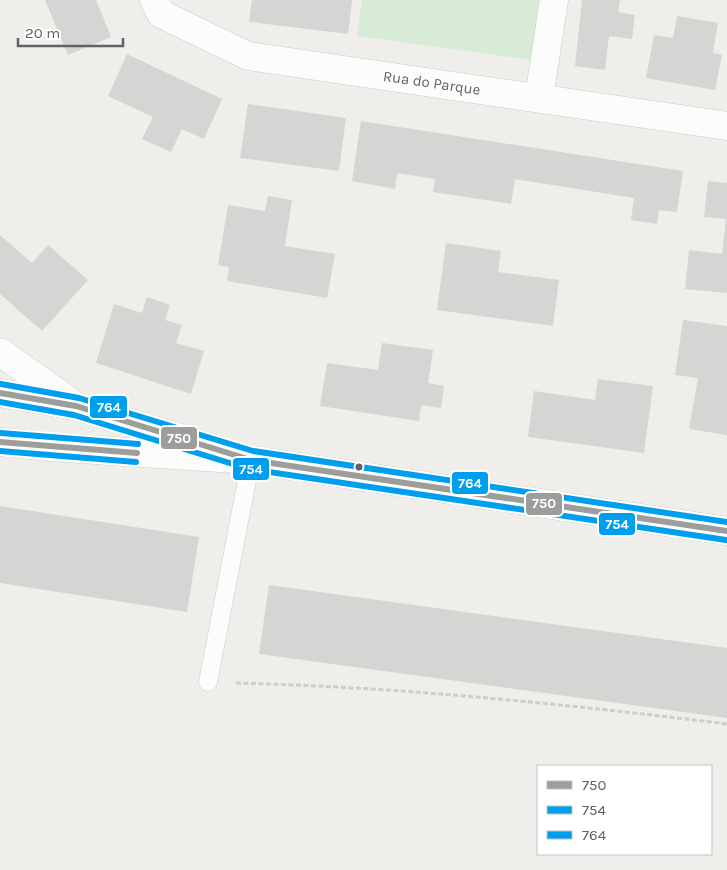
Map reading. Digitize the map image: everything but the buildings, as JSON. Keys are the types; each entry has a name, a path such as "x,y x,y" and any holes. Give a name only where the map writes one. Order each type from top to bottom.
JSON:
{"street":[{"name":"Rua do Parque","path":"154,0 161,14 248,56 727,126"},
{"path":"539,98 554,0"},
{"path":"0,352 76,406"},
{"path":"0,393 76,406 251,460"},
{"path":"0,442 251,460 727,531"}],"lane":[{"path":"208,682 251,460"}],"path":[{"path":"208,682 303,685 451,694 596,708 727,724"}],"green space":[{"path":"362,0 539,0 531,60 357,36"}],"transit line":[{"name":"764","path":"1,384 79,398 253,451 727,522"},
{"name":"750","path":"0,393 76,406 251,460 727,531"},
{"name":"754","path":"0,402 74,415 249,469 726,540"},
{"name":"764","path":"1,433 138,444"},
{"name":"750","path":"0,442 137,453"},
{"name":"754","path":"0,451 136,462"}]}
